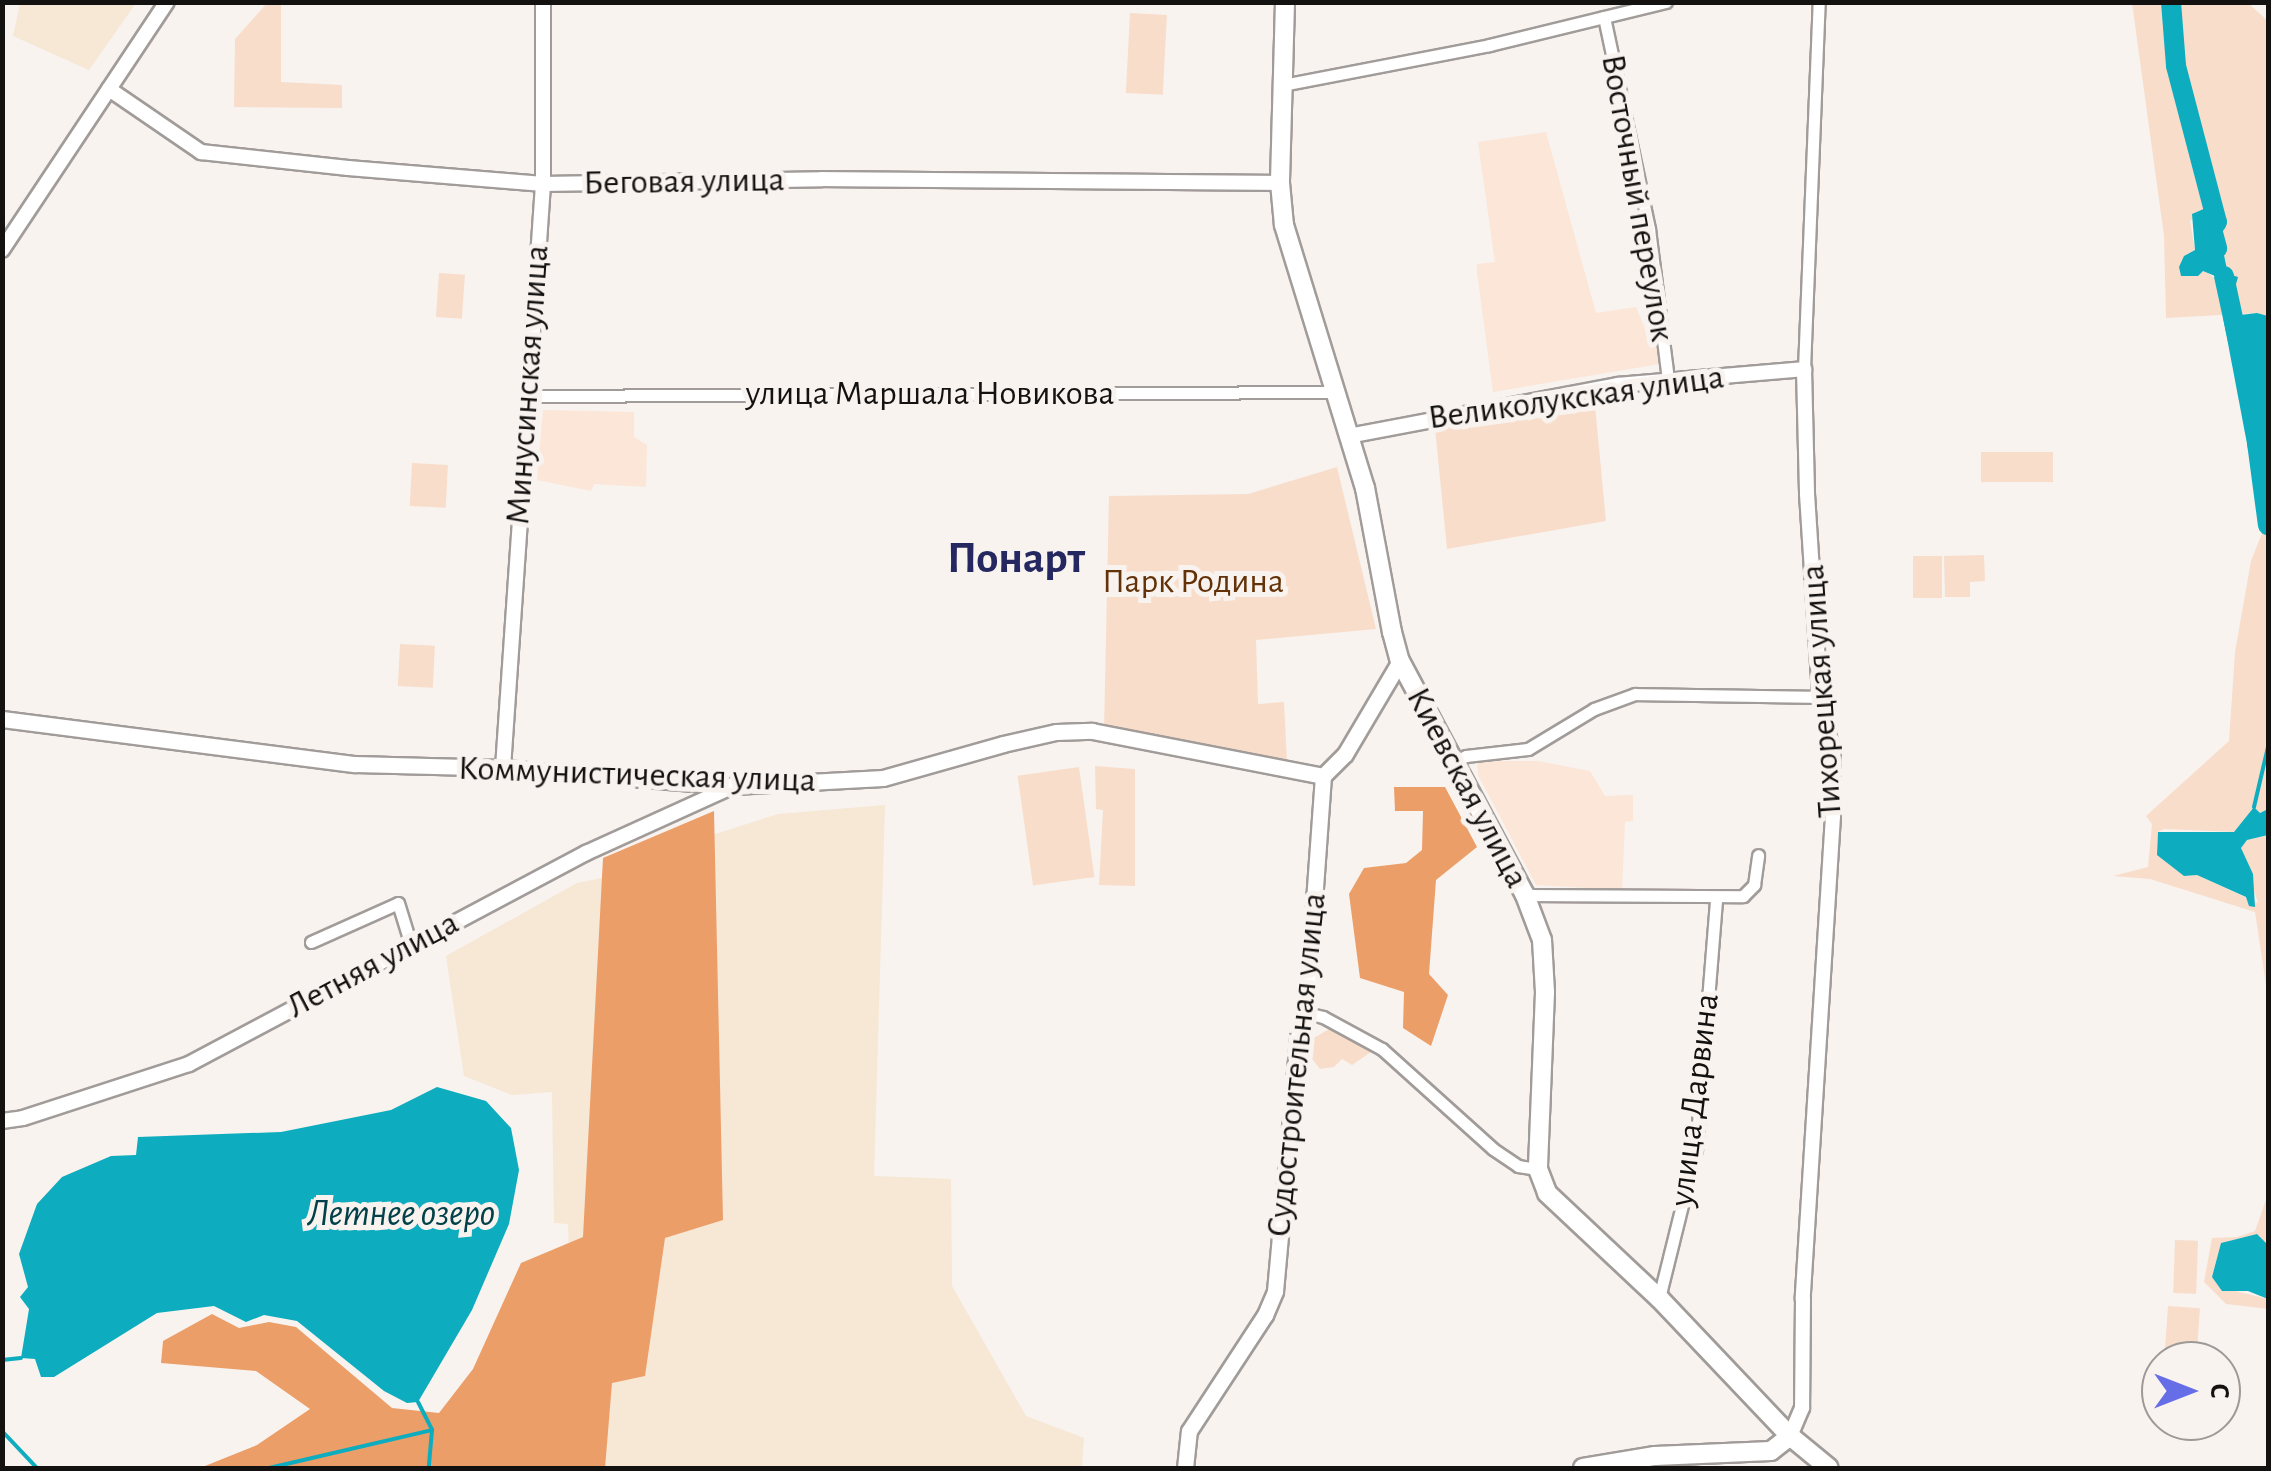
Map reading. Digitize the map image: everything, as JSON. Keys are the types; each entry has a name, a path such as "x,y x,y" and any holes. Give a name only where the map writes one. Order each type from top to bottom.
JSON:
{"main road":[{"name":"Киевская улица","path":"1284,2 1280,183 1284,225 1365,488 1400,661 1524,895 1542,940 1538,1169"},
{"path":"1323,776 1345,754 1400,661"},
{"name":"Коммунистическая улица","path":"2,719 355,764 503,768 734,786 883,778 1056,732 1092,731 1323,776"},
{"name":"Судостроительная улица","path":"1184,1468 1190,1431 1265,1315 1275,1291 1298,1037 1306,1013 1323,776"},
{"path":"1538,1169 1548,1193 1659,1298 1817,1465"},
{"path":"1583,1468 1655,1456 1771,1452 1790,1436"}],"street":[{"path":"2,250 167,2"},
{"name":"Минусинская улица","path":"503,768 543,184 543,2"},
{"path":"1282,84 1489,45 1666,2"},
{"name":"Тихорецкая улица","path":"1790,1436 1802,1408 1803,1299 1831,859 1832,755 1820,697 1804,369 1820,2"},
{"name":"Восточный переулок","path":"1604,16 1649,228 1668,379"},
{"name":"Беговая улица","path":"109,90 201,152 543,184 822,179 1280,183"},
{"path":"2,213 18,225"},
{"name":"Великолукская улица","path":"1348,436 1491,405 1668,379 1804,369"},
{"name":"улица Маршала Новикова","path":"526,396 1335,392"},
{"path":"1454,762 1528,749 1594,709 1635,694 1820,697"},
{"name":"Летняя улица","path":"2,1120 23,1118 189,1064 586,854 734,786"},
{"path":"1524,895 1743,896 1754,885 1758,855"},
{"name":"улица Дарвина","path":"1659,1298 1696,1149 1716,898"},
{"path":"311,942 398,903 411,945"},
{"path":"1306,1013 1323,1017 1382,1049 1493,1149 1518,1166 1538,1169"}],"shaded area":[{"path":"20,2 136,3 89,70 13,36"},
{"path":"1546,132 1596,313 1636,307 1644,326 1657,324 1660,364 1493,392 1477,264 1495,262 1478,142"},
{"path":"543,410 634,412 634,437 647,445 646,487 594,484 591,491 537,480"},
{"path":"1477,761 1538,761 1590,771 1605,796 1633,795 1633,821 1625,822 1622,890 1536,885 1478,775"},
{"path":"1394,787 1445,787 1477,847 1436,880 1429,974 1448,995 1431,1046 1403,1028 1404,992 1360,978 1349,894 1364,868 1406,863 1422,850 1423,811 1395,811"},
{"path":"885,805 874,1176 951,1179 952,1286 1026,1416 1084,1438 1082,1466 548,1468 569,1249 568,1224 554,1223 552,1092 512,1095 464,1076 446,956 577,883 612,876 612,867 778,814"},
{"path":"714,811 723,1220 665,1238 645,1376 612,1383 605,1468 200,1468 257,1445 310,1409 256,1371 161,1363 163,1341 212,1314 239,1328 269,1322 296,1327 392,1408 439,1413 473,1369 521,1263 583,1237 603,858"}],"green space":[{"path":"268,2 281,3 281,82 342,85 342,108 234,107 235,39"},
{"path":"2132,3 2248,3 2268,21 2268,316 2257,313 2166,318 2164,236","holes":["2200,214 2217,222 2228,274 2224,285 2184,256 2195,250 2190,221"]},
{"path":"1130,13 1167,15 1163,95 1126,93"},
{"path":"439,273 465,275 462,319 436,317"},
{"path":"1594,395 1606,521 1447,549 1435,428"},
{"path":"1981,452 2053,452 2053,482 1981,482"},
{"path":"412,463 448,465 446,508 410,506"},
{"name":"Парк Родина","path":"1337,467 1376,629 1256,640 1258,704 1284,702 1287,763 1104,731 1109,496 1248,494"},
{"path":"2268,518 2268,809 2260,813 2254,807 2234,832 2164,829 2158,832 2157,854 2184,876 2197,875 2258,903 2241,848 2247,840 2268,835 2268,998 2255,912 2150,879 2113,876 2148,867 2152,824 2146,816 2229,741 2235,652 2251,561"},
{"path":"1984,555 1985,581 1970,582 1970,597 1945,597 1944,556"},
{"path":"1913,556 1942,556 1942,598 1913,598"},
{"path":"400,644 435,646 433,688 398,686"},
{"path":"1095,766 1135,769 1135,886 1099,885 1103,810 1096,809"},
{"path":"1079,767 1094,877 1033,886 1018,776"},
{"path":"1331,1028 1371,1052 1352,1065 1342,1059 1334,1067 1320,1069 1306,1051 1312,1039"},
{"path":"2268,1194 2268,1253 2266,1243 2246,1237 2221,1243 2212,1277 2227,1289 2268,1299 2268,1309 2226,1304 2204,1282 2212,1238 2237,1237 2255,1231"},
{"path":"2175,1240 2198,1241 2196,1294 2173,1293"},
{"path":"2168,1306 2200,1308 2198,1341 2166,1341"}],"water":[{"path":"2206,208 2217,222 2228,274 2238,277 2231,302 2225,302 2224,285 2215,276 2203,271 2198,276 2181,276 2179,267 2184,256 2195,250 2192,214"},
{"path":"2257,313 2268,316 2268,484 2248,449 2223,317"},
{"path":"2254,807 2260,813 2268,809 2268,835 2247,840 2241,848 2253,874 2255,907 2249,906 2246,897 2197,875 2184,876 2157,855 2158,832 2234,832"},
{"name":"Летнее озеро","path":"437,1087 486,1101 511,1128 519,1170 509,1224 472,1310 418,1402 407,1403 384,1391 297,1321 264,1315 246,1322 214,1306 157,1313 54,1377 41,1377 35,1359 21,1358 29,1309 20,1297 28,1287 19,1254 37,1204 62,1177 111,1156 136,1155 138,1137 281,1132 391,1110"},
{"path":"2257,1234 2266,1243 2268,1253 2268,1299 2248,1291 2222,1291 2212,1277 2221,1243"}],"waterway":[{"path":"2171,2 2176,66 2217,222 2212,229 2217,248"},
{"path":"2224,276 2238,341"},
{"path":"2257,443 2268,525"},
{"path":"2254,807 2268,747"},
{"path":"2,1360 21,1358"},
{"path":"418,1402 432,1430 429,1468"},
{"path":"269,1468 432,1430"},
{"path":"2,1431 37,1468"}],"district":[{"name":"Понарт","path":"1016,559"}]}
